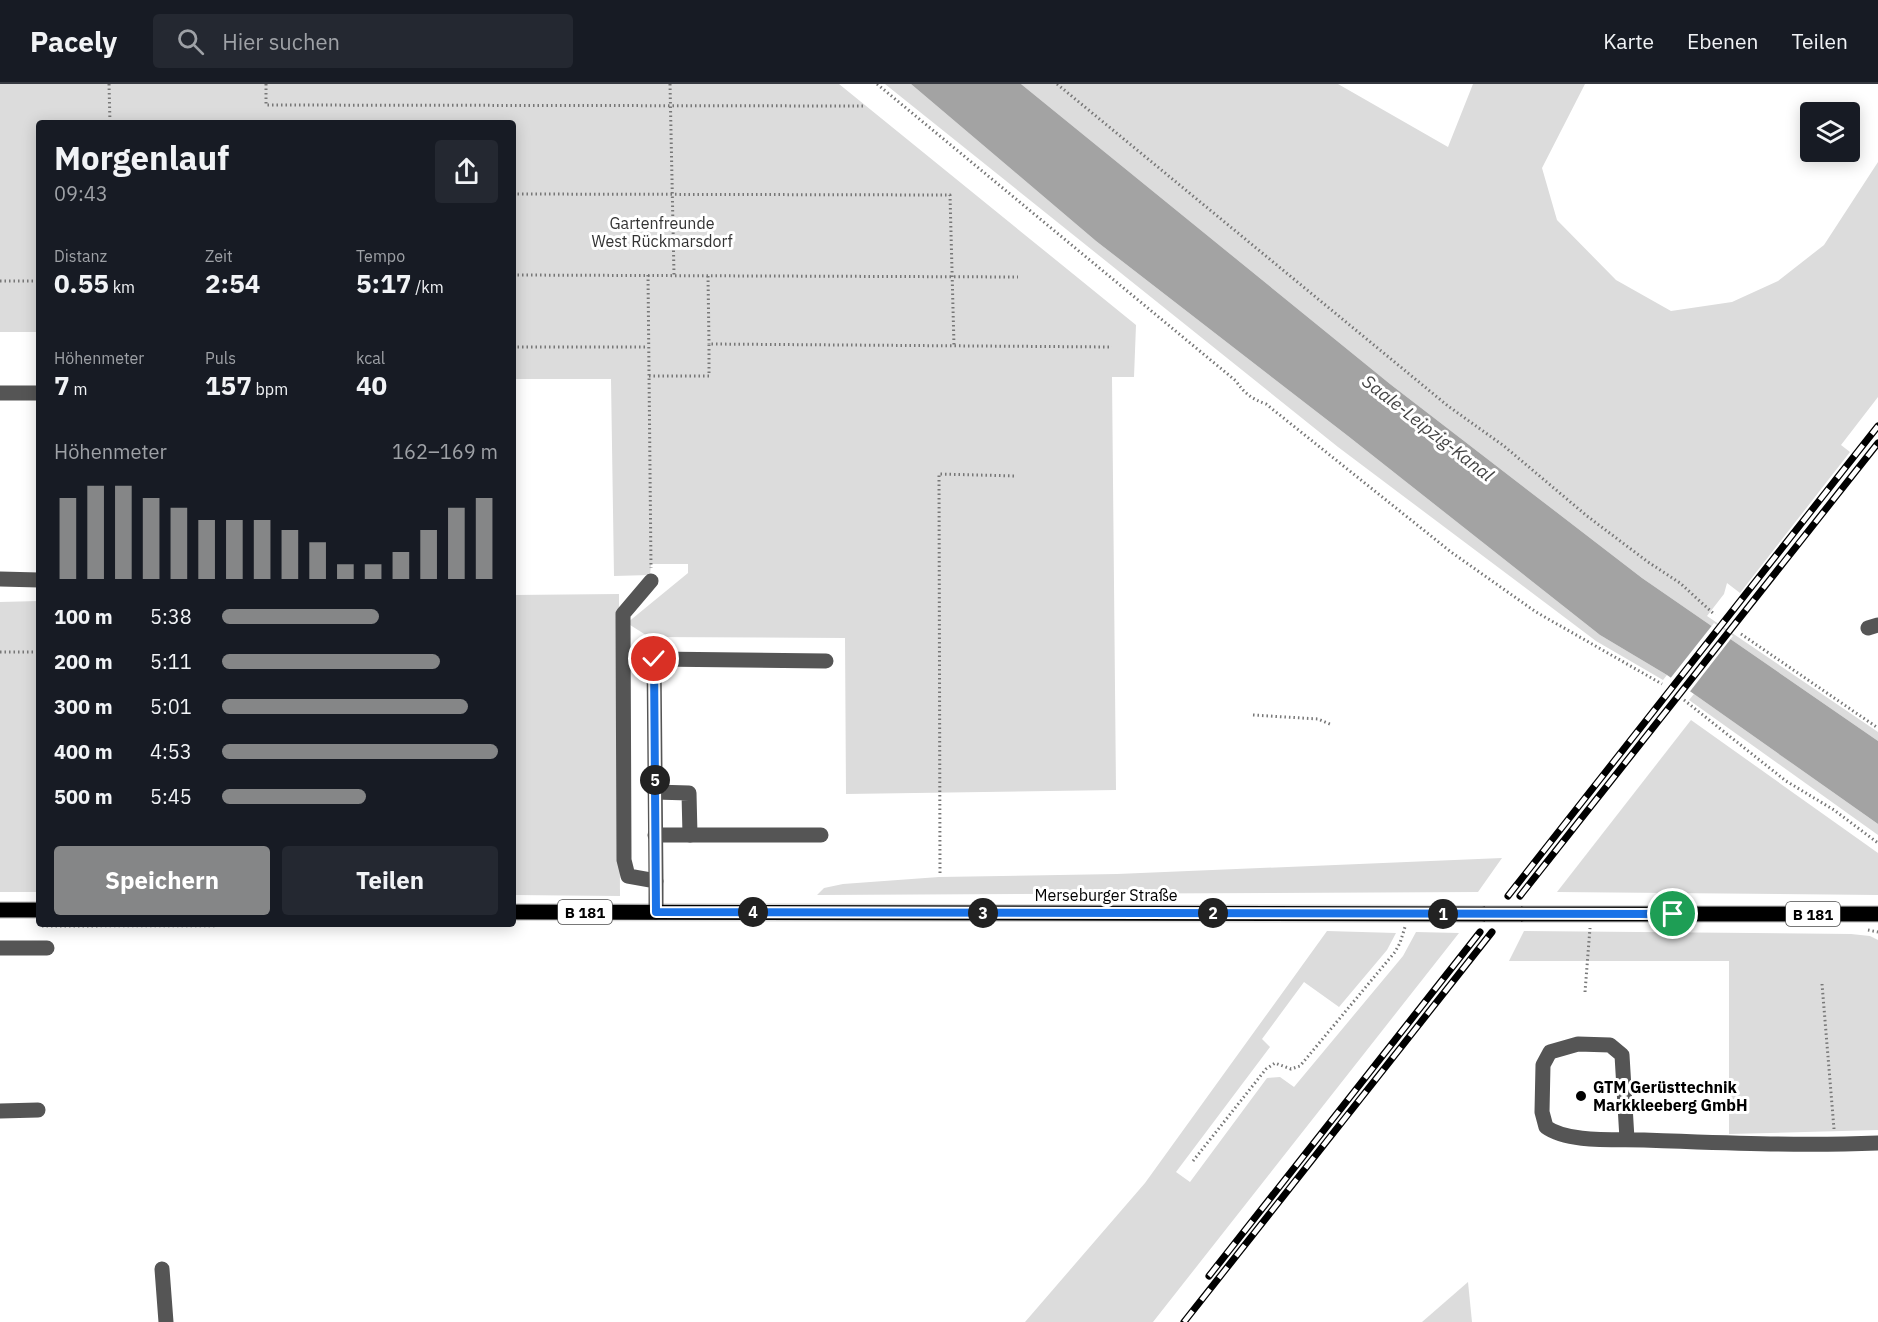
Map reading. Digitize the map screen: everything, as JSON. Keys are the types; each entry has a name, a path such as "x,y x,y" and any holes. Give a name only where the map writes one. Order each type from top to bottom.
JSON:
{"main road":[{"path":"0,910 36,910"},
{"name":"Merseburger Straße","path":"516,912 1878,914"}],"lane":[{"path":"0,393 36,393"},
{"path":"0,579 36,580"},
{"path":"651,582 623,614 624,860 628,876 656,881"},
{"path":"656,912 654,659 826,661"},
{"path":"655,792 689,793 690,835"},
{"path":"656,835 820,835"},
{"path":"0,948 47,948"},
{"path":"1627,1139 1622,1055 1610,1045 1578,1044 1550,1052 1543,1065 1542,1112 1545,1127 1555,1133 1585,1137 1729,1144 1878,1143"},
{"path":"0,1111 38,1110"},
{"path":"162,1269 166,1322"}],"path":[{"path":"109,84 110,120"},
{"path":"266,84 266,105 863,106"},
{"path":"669,84 674,275"},
{"path":"877,84 1236,381 1253,400 1266,404 1452,552 1536,612 1662,684"},
{"path":"1057,84 1448,406 1504,446 1605,530 1680,583 1715,615"},
{"path":"516,194 950,195 954,346"},
{"path":"516,275 1018,277"},
{"path":"648,275 651,582"},
{"path":"649,376 709,376 708,276"},
{"path":"0,281 36,281"},
{"path":"709,344 1112,347"},
{"path":"516,347 648,347"},
{"path":"940,873 939,474 1016,476"},
{"path":"1741,634 1878,728"},
{"path":"0,652 36,652"},
{"path":"1684,700 1786,781 1834,810 1878,843"},
{"path":"1252,715 1318,719 1332,724"},
{"path":"1193,1161 1266,1069 1275,1063 1291,1069 1300,1066 1395,952 1404,933 1407,914"},
{"path":"1585,992 1590,928"},
{"path":"1822,984 1835,1144"}],"green space":[{"name":"Gartenfreunde West Rückmarsdorf","path":"0,84 839,84 1136,325 1134,377 1112,377 1116,790 846,794 845,638 649,637 627,623 688,573 688,564 651,564 650,575 614,576 611,379 516,379 516,120 36,120 36,332 0,332"},
{"path":"885,84 911,84 1096,241 1600,635 1667,675 1663,680 1596,641 1338,447"},
{"path":"1021,84 1338,84 1448,147 1473,84 1585,84 1542,168 1557,220 1616,280 1671,311 1732,302 1778,281 1824,245 1878,162 1878,397 1841,445 1850,452 1740,593 1727,583 1724,594 1707,616 1878,732 1878,741 1642,578 1390,384"},
{"path":"619,594 620,896 516,895 516,595"},
{"path":"36,601 36,892 0,892 0,602"},
{"path":"1694,694 1878,824 1878,835 1689,700"},
{"path":"1691,720 1878,853 1878,895 1557,892"},
{"path":"1502,858 1478,892 817,895 824,888 843,884 939,877 1117,874"},
{"path":"1327,931 1396,933 1387,950 1339,1007 1304,982 1262,1039 1270,1047 1176,1172 1190,1182 1267,1078 1280,1077 1294,1087 1403,956 1416,932 1459,933 1153,1322 1025,1322 1145,1183"},
{"path":"1524,931 1851,934 1870,936 1878,940 1878,1130 1729,1134 1729,961 1509,961"},
{"path":"1468,1282 1472,1322 1422,1322"}],"water":[{"name":"Saale-Leipzig-Kanal","path":"911,84 1021,84 1390,384 1642,578 1878,741 1878,824 1667,675 1600,635 1096,241"}],"pier":[{"path":"1714,623 1733,636 1688,694 1669,680"}],"railway":[{"path":"1508,896 1878,426"},
{"path":"1520,896 1878,443"},
{"path":"1209,1276 1480,932"},
{"path":"1184,1322 1492,932"}],"place":[{"name":"GTM Gerüsttechnik Markkleeberg GmbH","path":"1581,1096"}],"route":[{"path":"654,659 656,912 1673,914"}]}
